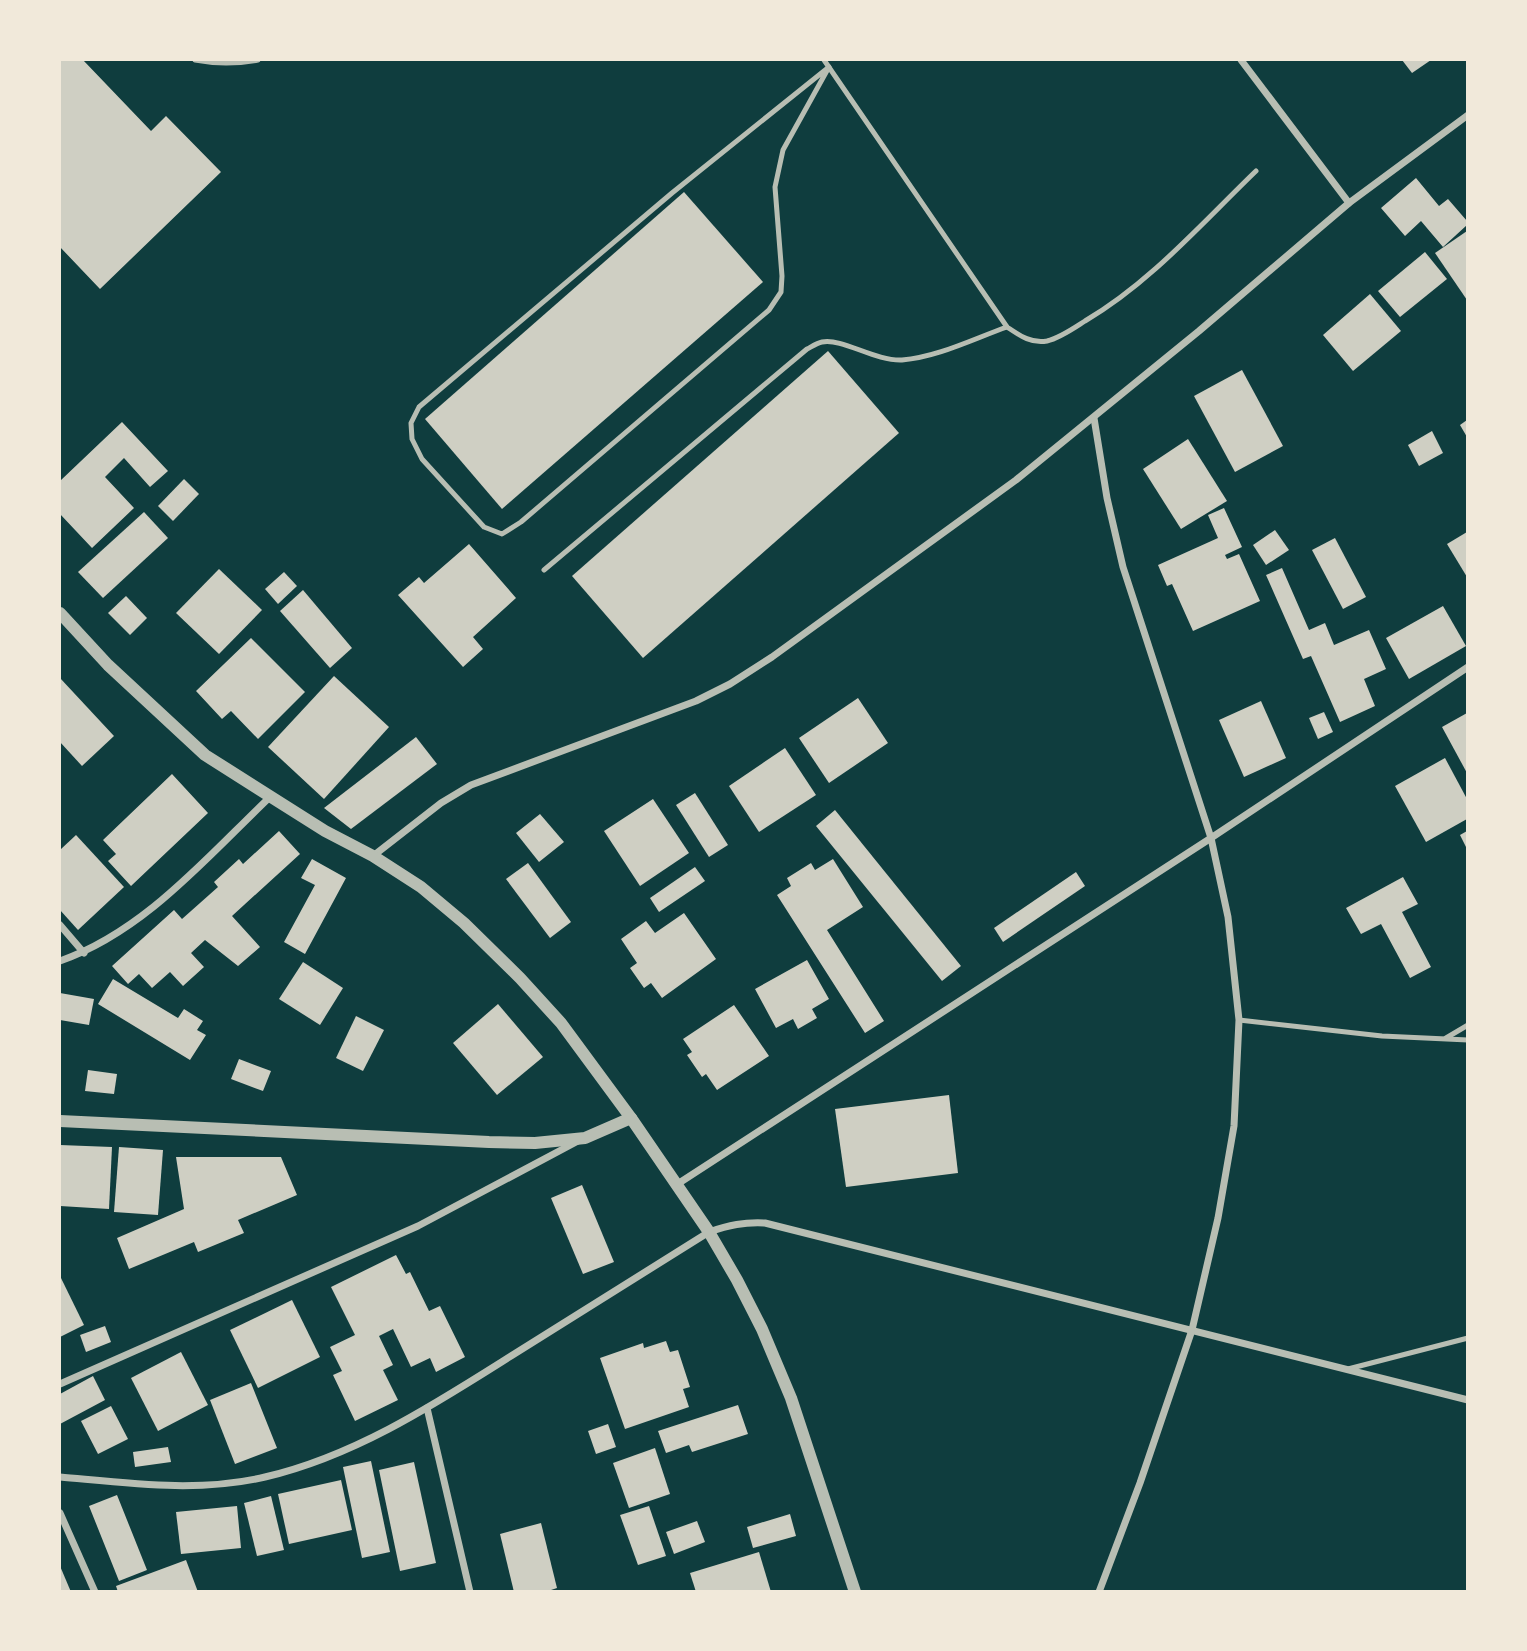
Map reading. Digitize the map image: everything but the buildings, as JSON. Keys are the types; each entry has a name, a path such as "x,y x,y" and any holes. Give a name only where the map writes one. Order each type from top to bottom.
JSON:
{"street":[{"path":"1241,60 1349,202"},
{"path":"373,856 441,803 471,785 574,744 661,714 730,684 813,629 1016,480 1199,331 1349,202 1468,115"},
{"path":"1094,418 1107,498 1124,567 1211,838 1228,918 1239,1020 1234,1126 1218,1218 1192,1330 1140,1483 1099,1591"},
{"path":"60,613 107,665 205,755 421,887 464,923 561,1023 631,1118 709,1232 762,1329 791,1398 856,1591"},
{"path":"675,1186 1211,838 1468,667"},
{"path":"60,961 84,953 120,933 154,906 270,797"},
{"path":"60,925 84,953"},
{"path":"60,1384 418,1226 585,1138 631,1118"},
{"path":"60,1121 489,1143 535,1143 585,1138"},
{"path":"60,1478 156,1485 232,1483 265,1478 306,1465 366,1440 427,1408 709,1232 729,1224 765,1223 1468,1400"},
{"path":"427,1408 470,1591"},
{"path":"60,1513 95,1591"}],"lane":[{"path":"195,60 212,63 258,60"},
{"path":"824,60 1007,327 1027,340 1046,341 1072,330 1109,307 1151,273 1256,171"},
{"path":"829,66 783,150 775,187 781,292 769,310 521,522 502,534 484,527 422,458 412,439 411,423 419,407 682,184 829,66"},
{"path":"544,569 807,349 822,342 839,343 878,358 900,360 928,356 1007,327"},
{"path":"1239,1020 1382,1036 1468,1040"},
{"path":"1445,1039 1468,1025"},
{"path":"1348,1369 1468,1338"}]}
